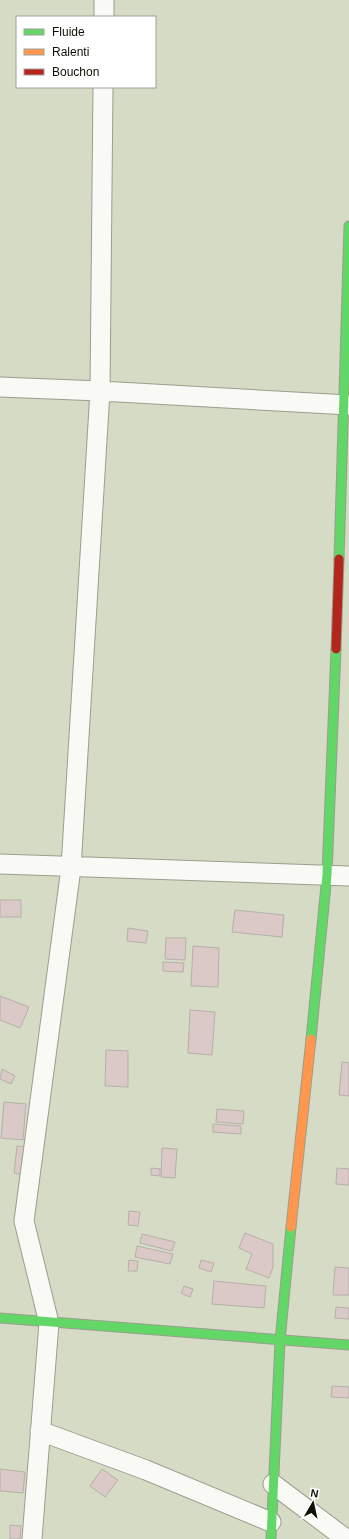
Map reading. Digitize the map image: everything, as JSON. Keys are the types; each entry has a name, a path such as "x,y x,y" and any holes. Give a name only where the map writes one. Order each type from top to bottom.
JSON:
{"street":[{"path":"104,0 104,16"},
{"path":"32,1539 50,1323 24,1221 71,868 100,391 103,88"},
{"path":"40,1431 146,1470 271,1530 280,1341 327,875 347,405 349,226"},
{"path":"0,387 347,405"},
{"path":"0,864 71,868 349,876"},
{"path":"0,1318 280,1341 349,1345"},
{"path":"273,1484 346,1539"}],"building":[{"path":"0,900 21,900 21,917 0,917"},
{"path":"235,910 284,915 282,937 232,932"},
{"path":"128,928 148,931 146,943 127,941"},
{"path":"166,938 186,938 185,960 165,959"},
{"path":"193,946 219,948 218,987 191,986"},
{"path":"163,962 184,963 183,972 163,971"},
{"path":"0,996 29,1007 20,1028 0,1020"},
{"path":"190,1010 215,1012 212,1055 188,1053"},
{"path":"106,1050 128,1051 128,1087 105,1086"},
{"path":"342,1062 349,1063 349,1096 339,1095"},
{"path":"2,1069 15,1076 11,1084 0,1079"},
{"path":"4,1102 26,1104 23,1140 1,1138"},
{"path":"217,1109 244,1111 243,1124 216,1122"},
{"path":"213,1124 241,1126 241,1134 213,1132"},
{"path":"17,1146 28,1147 24,1175 14,1173"},
{"path":"162,1148 177,1149 175,1178 161,1177"},
{"path":"151,1168 160,1169 160,1176 151,1175"},
{"path":"337,1168 349,1169 349,1185 336,1184"},
{"path":"129,1211 140,1212 138,1226 128,1225"},
{"path":"245,1233 273,1244 273,1267 269,1278 246,1269 252,1254 239,1248"},
{"path":"142,1234 175,1242 172,1251 140,1243"},
{"path":"137,1246 173,1254 170,1264 135,1257"},
{"path":"129,1260 138,1261 137,1271 128,1271"},
{"path":"201,1260 214,1263 211,1272 199,1268"},
{"path":"335,1267 349,1268 349,1295 333,1295"},
{"path":"214,1281 266,1286 264,1308 212,1304"},
{"path":"184,1286 193,1289 190,1297 181,1293"},
{"path":"336,1307 349,1308 349,1319 335,1318"},
{"path":"332,1386 349,1387 349,1398 331,1397"},
{"path":"0,1469 25,1472 23,1493 0,1491"},
{"path":"102,1469 118,1480 105,1497 90,1486"},
{"path":"10,1525 21,1526 20,1539 10,1539"}],"traffic: fast":[{"path":"339,559 349,226"},
{"path":"311,1039 327,875 336,649"},
{"path":"271,1539 280,1341 291,1227"},
{"path":"0,1318 349,1345"}],"traffic: slow":[{"path":"291,1227 311,1039"}],"traffic: jam":[{"path":"336,649 339,559"}]}
